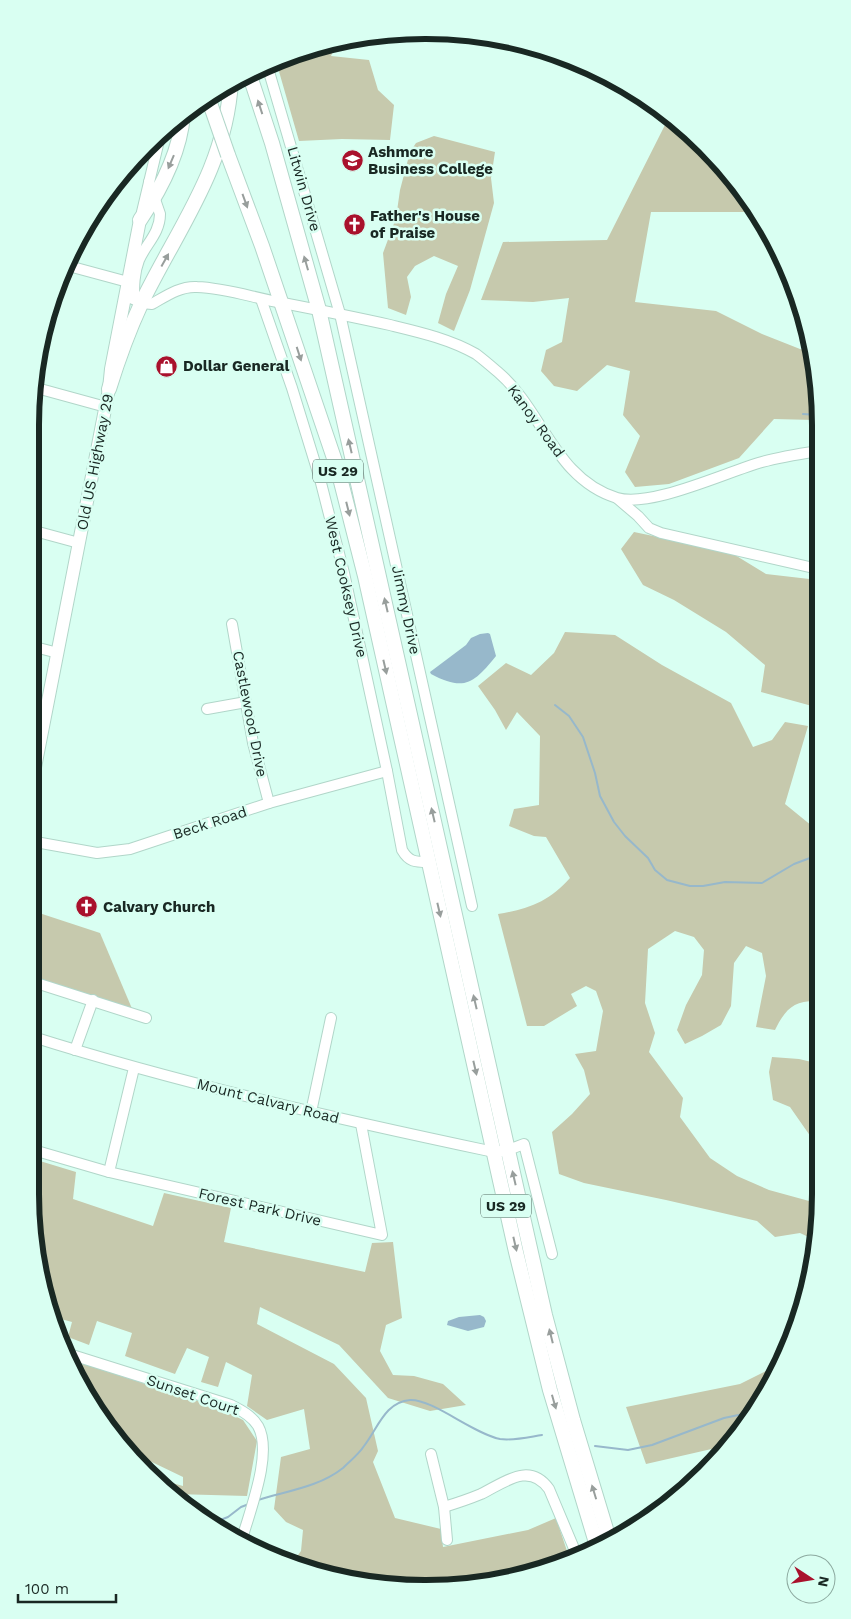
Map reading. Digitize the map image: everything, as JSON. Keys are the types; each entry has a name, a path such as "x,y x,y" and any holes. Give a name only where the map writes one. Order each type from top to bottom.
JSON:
{"highway":[{"name":"US 29","path":"251,80 272,143 319,310 545,1315 570,1411 608,1534"},
{"path":"109,389 122,350 134,299 194,206 210,172 226,125 230,92"},
{"name":"US 29","path":"210,104 282,303 338,470 367,586 494,1152 550,1390 595,1541"},
{"path":"140,220 154,199 176,151 181,126"}],"main road":[{"path":"134,299 128,282 140,220"},
{"name":"Old US Highway 29","path":"39,748 109,389"}],"street":[{"name":"Litwin Drive","path":"269,72 340,314"},
{"path":"140,220 157,147"},
{"path":"134,299 134,280 138,264 159,225 160,214 149,182"},
{"path":"73,267 128,282"},
{"name":"Kanoy Road","path":"134,299 152,304 183,288 196,287 223,290 417,331 455,344 477,355 500,374 516,391 555,450 572,470 602,491 617,498 632,500 661,496 763,462 812,452"},
{"name":"West Cooksey Drive","path":"261,299 292,388 320,479 344,573 387,771 402,850 407,858 416,862 428,862"},
{"name":"Jimmy Drive","path":"340,314 472,906"},
{"path":"41,389 106,407"},
{"path":"617,498 649,528 661,533 812,568"},
{"path":"39,532 79,543"},
{"name":"Castlewood Drive","path":"232,624 253,743 269,803"},
{"path":"39,648 58,653"},
{"path":"207,709 246,702"},
{"name":"Beck Road","path":"39,843 97,853 130,849 269,803 387,771"},
{"path":"444,862 462,861"},
{"path":"39,984 146,1018"},
{"path":"75,1050 93,1000"},
{"path":"312,1112 331,1018"},
{"name":"Mount Calvary Road","path":"39,1039 134,1068 361,1124 494,1152 508,1150 524,1144 552,1254"},
{"path":"109,1172 134,1068"},
{"name":"Forest Park Drive","path":"39,1152 109,1172 382,1235 361,1124"},
{"name":"Sunset Court","path":"75,1356 230,1405 245,1412 257,1425 264,1442 260,1478 243,1534"},
{"path":"431,1454 444,1507 447,1540"},
{"path":"444,1507 480,1494 515,1477 532,1476 545,1483 549,1489 575,1551"}],"green space":[{"path":"334,50 331,56 369,60 378,90 394,105 390,140 342,139 299,141 278,68"},
{"path":"666,123 681,135 716,170 748,212 651,212 635,302 716,311 762,334 805,350 809,375 812,420 774,419 739,458 669,484 635,487 625,472 640,436 623,415 630,371 607,365 577,391 554,386 541,371 546,350 562,342 569,298 533,302 481,300 503,242 607,240"},
{"path":"434,136 495,152 491,178 494,203 470,290 454,331 438,323 446,294 458,266 434,256 415,266 407,277 411,297 406,315 388,308 383,253 396,218 400,190 410,152 416,143"},
{"path":"634,532 730,552 766,574 812,579 812,706 761,692 765,665 726,632 674,600 643,585 621,549"},
{"path":"565,632 615,635 662,665 731,703 753,747 772,740 785,722 808,726 785,804 812,826 812,1001 803,1002 792,1007 783,1016 775,1030 756,1027 766,976 762,953 746,946 734,963 731,1006 721,1025 685,1044 677,1030 686,1005 702,975 704,950 694,937 675,931 648,949 645,1003 655,1033 649,1052 683,1098 680,1117 710,1158 737,1176 769,1190 812,1202 810,1237 800,1233 775,1237 757,1221 584,1183 559,1174 552,1132 590,1094 584,1070 575,1054 596,1051 603,1011 596,991 586,986 571,994 577,1006 544,1026 527,1026 498,914 519,910 546,899 570,878 546,837 534,836 509,826 514,809 539,805 540,736 517,712 506,730 478,686 506,663 531,675 554,653"},
{"path":"39,913 100,933 133,1011 39,979"},
{"path":"772,1057 812,1062 812,1139 790,1107 773,1100 769,1072"},
{"path":"39,1161 76,1172 73,1199 153,1226 164,1193 231,1208 224,1242 365,1272 372,1243 393,1242 402,1318 386,1325 380,1351 393,1375 414,1376 443,1384 466,1405 430,1411 388,1398 339,1345 260,1307 257,1324 334,1364 366,1398 378,1451 373,1462 395,1518 441,1529 443,1547 528,1530 556,1518 568,1553 501,1573 476,1577 426,1580 375,1577 350,1573 296,1558 301,1551 303,1530 286,1522 274,1509 281,1457 310,1449 304,1409 267,1420 247,1406 252,1375 226,1362 218,1387 201,1382 209,1357 187,1348 175,1374 125,1356 132,1333 97,1321 89,1345 68,1337 72,1322 59,1319 46,1269 40,1219"},
{"path":"77,1362 216,1407 243,1420 257,1441 247,1496 183,1494 168,1482 183,1486 183,1477 143,1458 135,1449 104,1408"},
{"path":"770,1369 747,1408 717,1448 646,1464 626,1407 740,1384"}],"water":[{"path":"490,634 496,656 475,678 468,682 452,683 431,674 430,672 466,645 471,638"},
{"path":"480,1315 486,1321 484,1327 468,1331 447,1325 448,1321 459,1317"}],"waterway":[{"path":"803,414 812,415"},
{"path":"555,705 569,716 583,737 595,773 600,796 614,822 625,836 648,858 655,870 667,880 690,886 725,882 762,883 794,864 812,858"},
{"path":"258,1500 324,1480 343,1468 360,1452 388,1411 401,1402 410,1400 430,1405 489,1436 500,1439 516,1439 542,1435"},
{"path":"595,1446 628,1450 652,1445 724,1418 743,1414"},
{"path":"220,1520 249,1504"}],"place":[{"name":"Ashmore Business College","path":"352,161"},
{"name":"Father's House of Praise","path":"354,225"},
{"name":"Dollar General","path":"167,366"},
{"name":"Calvary Church","path":"87,907"}]}
